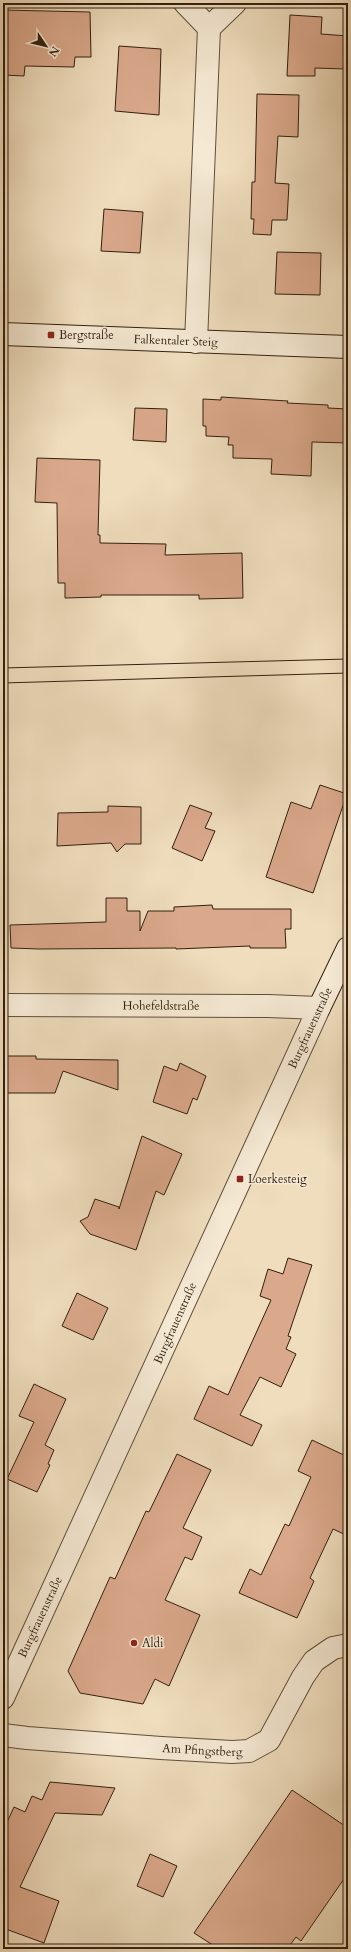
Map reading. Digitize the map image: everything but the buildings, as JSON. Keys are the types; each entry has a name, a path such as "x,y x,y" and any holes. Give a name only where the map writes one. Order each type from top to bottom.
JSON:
{"street":[{"path":"185,3 209,28"},
{"path":"196,342 209,28 236,3"},
{"name":"Falkentaler Steig","path":"3,334 348,347"},
{"name":"Burgfrauenstraße","path":"3,1698 319,1008 348,948"},
{"name":"Hohefeldstraße","path":"3,1005 260,1006 319,1008"},
{"name":"Am Pfingstberg","path":"3,1734 27,1738 161,1748 232,1752 249,1751 270,1740 303,1677 314,1661 333,1648 348,1645"}],"tram line":[{"path":"3,668 348,659"},
{"path":"3,683 348,673"}],"place":[{"name":"Bergstraße","path":"51,335"},
{"name":"Loerkesteig","path":"240,1179"},
{"name":"Aldi","path":"134,1643"}]}
